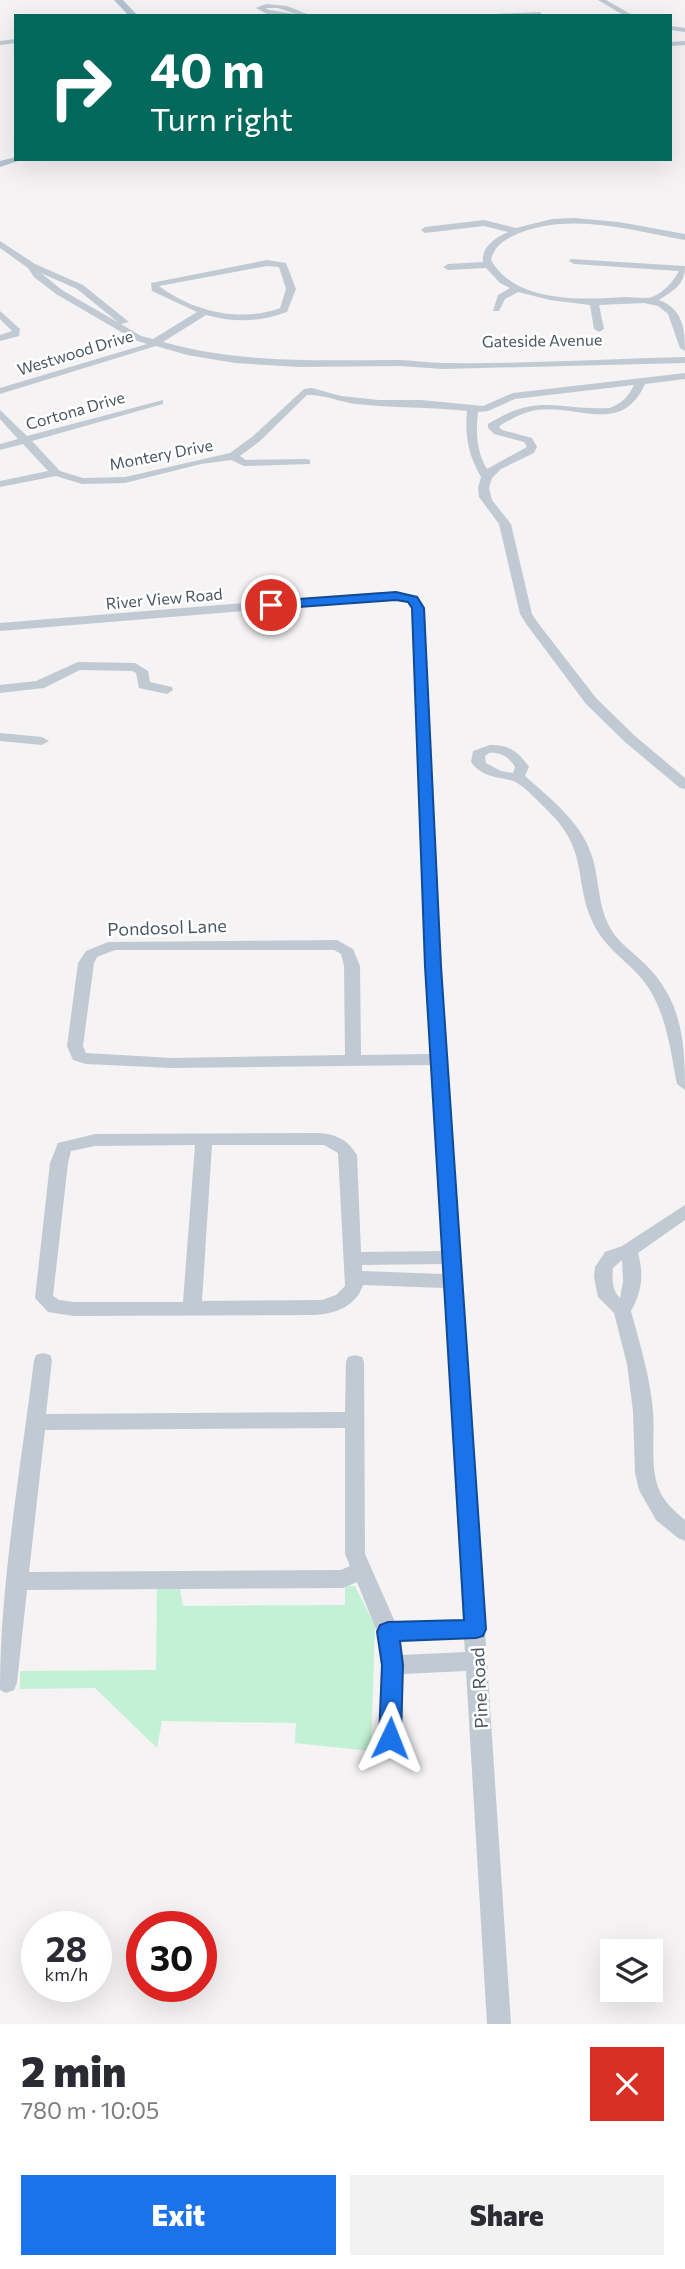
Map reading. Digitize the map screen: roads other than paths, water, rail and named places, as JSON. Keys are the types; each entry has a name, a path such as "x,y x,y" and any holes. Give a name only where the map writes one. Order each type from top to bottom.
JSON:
{"main road":[{"path":"104,0 119,8"}],"street":[{"path":"601,0 627,14"},
{"path":"257,5 284,4 292,11 302,14"},
{"path":"257,5 267,12 282,14"},
{"path":"516,14 538,14"},
{"path":"685,237 622,224 579,221 545,224 516,230 492,246 486,256 488,265 500,278 517,288 554,298 594,302 652,301 673,312 685,351"},
{"path":"425,230 484,223 516,230"},
{"name":"Gateside Avenue","path":"0,244 32,266 80,287 128,325 160,344"},
{"path":"574,261 685,269 676,285 652,301"},
{"path":"160,344 206,311 248,321 284,310 291,289 283,265 267,262 154,285 155,289 185,305 206,311"},
{"path":"448,267 488,265"},
{"name":"Gateside Avenue","path":"32,266 37,275 59,292 138,338 255,362 459,366 685,360"},
{"path":"496,309 501,297 517,288"},
{"path":"594,302 599,329"},
{"path":"0,314 18,331 0,338"},
{"path":"128,352 138,338"},
{"name":"Westwood Drive","path":"0,391 160,344"},
{"name":"Gateside Avenue","path":"400,363 456,357 685,351"},
{"path":"487,478 477,461 470,437 473,408 484,409 513,396 685,376"},
{"path":"641,380 638,392 615,409 579,411 540,406 492,426 499,432 528,440 532,447 530,451 501,463 487,478 484,495 506,525 506,538 511,544 510,550 526,614 533,625 592,701 638,746 685,785"},
{"name":"Montery Drive","path":"0,484 56,473 82,481 111,481 151,475 201,461 233,456 256,439 304,392 312,391 340,399 379,403 421,403 473,408"},
{"name":"Cortona Drive","path":"0,446 27,441 159,402"},
{"path":"0,413 56,473"},
{"path":"233,456 244,463 306,462"},
{"name":"River View Road","path":"0,627 380,596 413,599"},
{"name":"Pine Road","path":"413,599 418,608 433,966 499,2024"},
{"path":"0,689 39,685 72,667 128,666 142,671 144,684 167,690"},
{"path":"0,737 42,741"},
{"path":"518,777 569,825 577,836 586,859 600,922 615,943 647,974 664,1001 685,1084"},
{"name":"Pondosol Lane","path":"353,1060 352,966 348,952 337,945 113,945 94,951 86,963 75,1046 79,1055 86,1059 158,1063 440,1059"},
{"path":"327,1139 341,1145 348,1155 349,1165 354,1287 349,1295 335,1305 326,1307 61,1309 50,1306 44,1298 43,1290 59,1163 64,1147 95,1140 204,1140 327,1139"},
{"path":"192,1307 204,1140"},
{"path":"685,1211 628,1251 606,1261 603,1277 607,1297 622,1310 636,1364 645,1473 649,1490 663,1514 685,1531"},
{"path":"622,1310 629,1302 632,1288 628,1251"},
{"path":"352,1269 453,1257"},
{"path":"352,1269 454,1280"},
{"path":"6,1683 43,1360"},
{"path":"355,1362 355,1554 388,1632 393,1665 390,1738"},
{"path":"35,1422 355,1420"},
{"path":"17,1581 343,1578 361,1570"},
{"path":"388,1632 476,1629"},
{"path":"393,1665 478,1661"}]}
